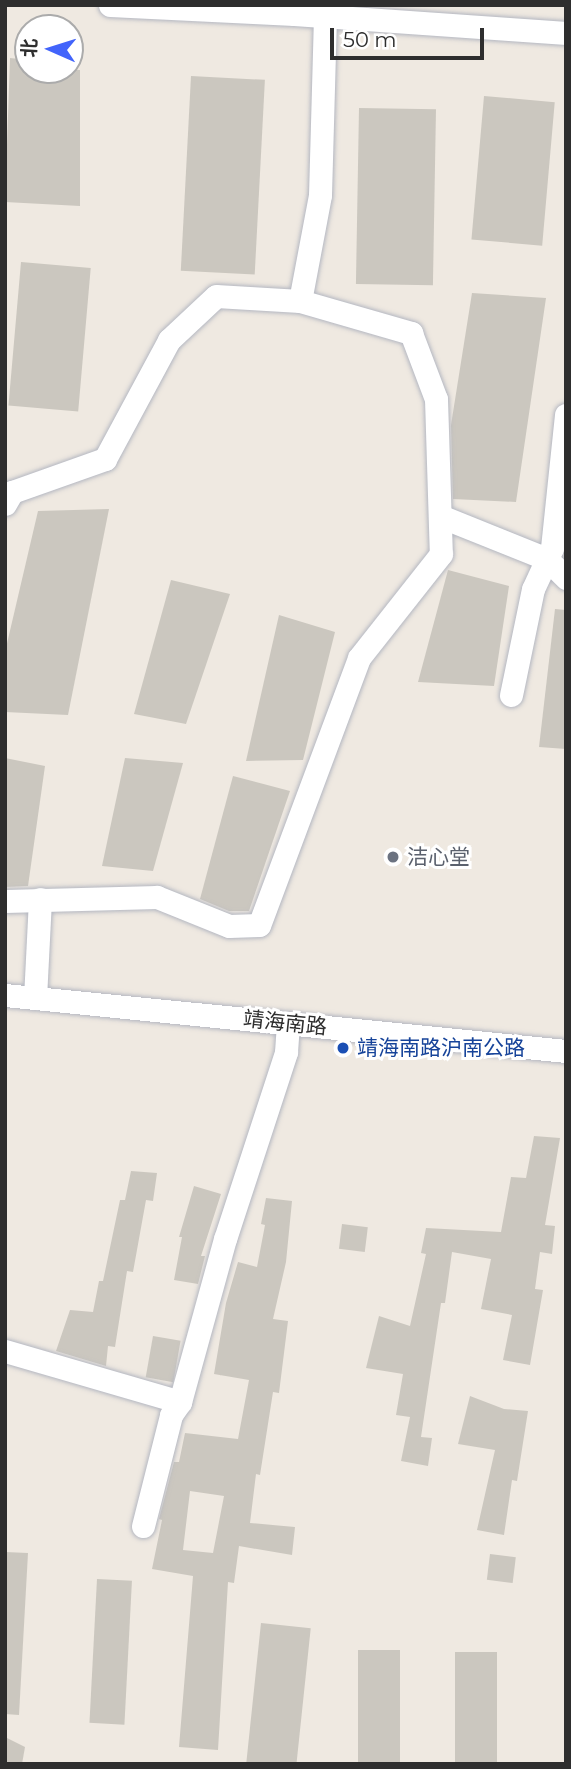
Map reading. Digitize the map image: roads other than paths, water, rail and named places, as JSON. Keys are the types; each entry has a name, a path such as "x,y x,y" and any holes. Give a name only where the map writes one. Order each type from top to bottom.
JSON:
{"street":[{"path":"110,5 326,16 566,33"},
{"path":"300,301 320,195 326,16"},
{"path":"5,901 157,897 229,926 259,925 359,658 441,554 436,399 411,333 300,301 216,296 169,341 105,459 7,491"},
{"path":"511,695 533,589 552,548 566,415"},
{"path":"440,516 547,559 566,578"},
{"path":"34,998 40,899"},
{"name":"靖海南路","path":"5,995 566,1051"},
{"path":"143,1526 171,1415 180,1402 225,1239 286,1052 288,1024"},
{"path":"5,1351 180,1402"}],"place":[{"name":"洁心堂","path":"393,857"},
{"name":"靖海南路沪南公路","path":"343,1048"}]}
